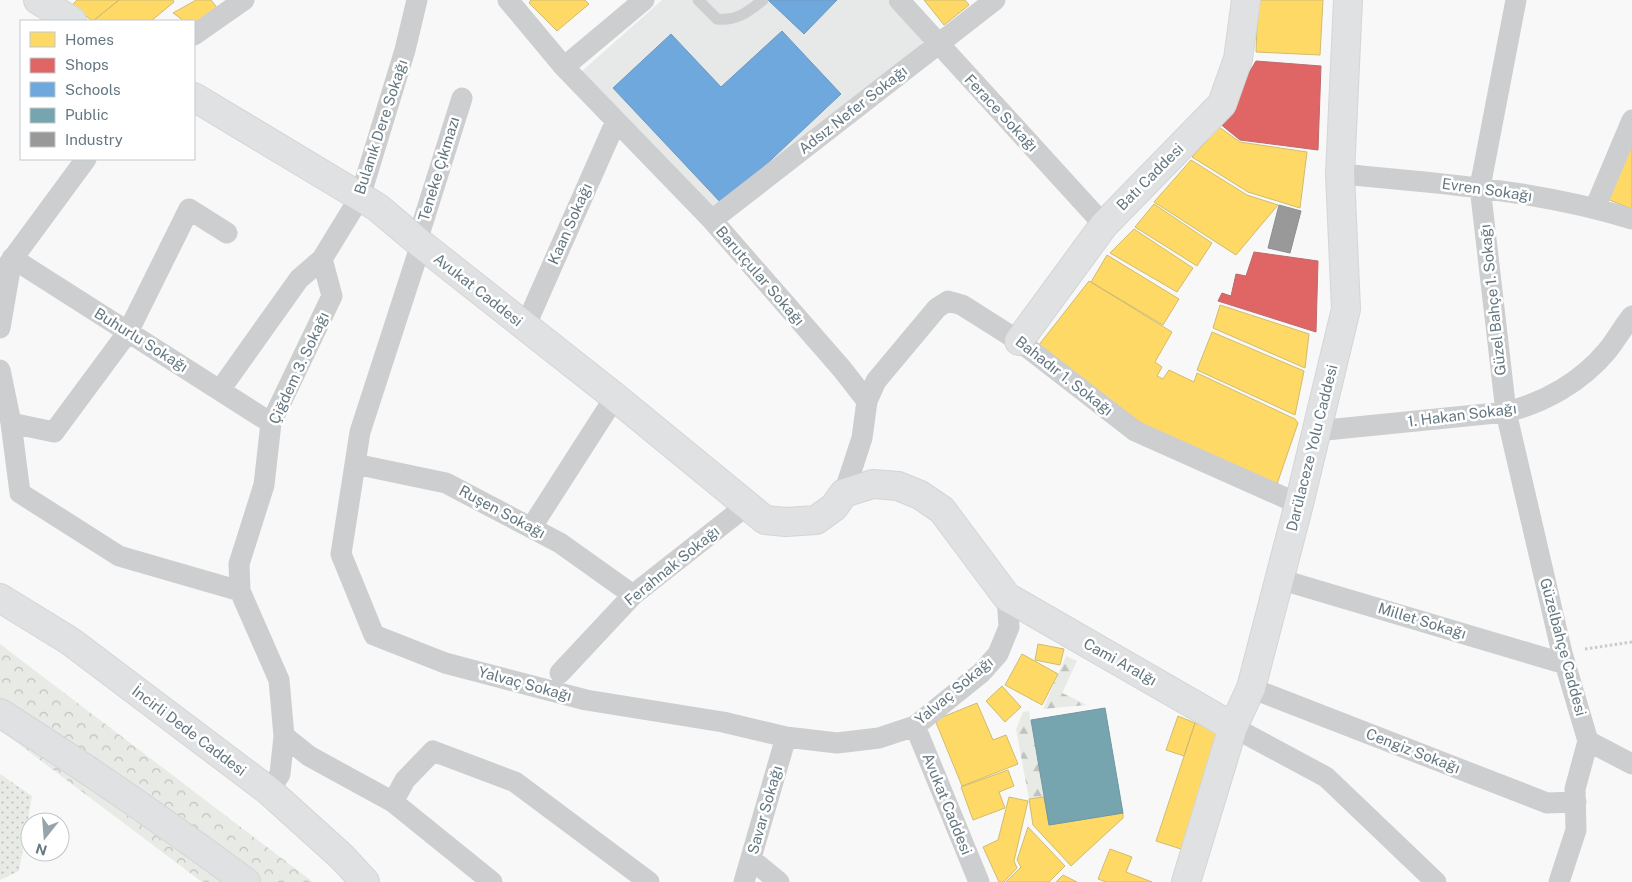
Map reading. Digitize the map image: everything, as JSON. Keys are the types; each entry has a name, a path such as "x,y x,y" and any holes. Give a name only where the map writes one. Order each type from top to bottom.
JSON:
{"street":[{"path":"38,0 70,20"},
{"path":"195,34 244,0"},
{"name":"Bulanık Dere Sokağı","path":"220,390 299,279 322,259 360,196 405,50 417,0"},
{"name":"Barutçular Sokağı","path":"508,0 564,67 712,220 842,369 867,401"},
{"path":"564,67 644,0"},
{"name":"Ferace Sokağı","path":"899,0 937,44 1104,225"},
{"name":"Adsız Nefer Sokağı","path":"712,220 995,0"},
{"name":"Batı Caddesi","path":"1019,340 1104,225 1222,104 1238,59 1246,0"},
{"name":"Darülaceze Yolu Caddesi","path":"1186,882 1233,728 1251,688 1299,504 1346,309 1340,174 1348,0"},
{"name":"Güzel Bahçe 1. Sokağı","path":"1506,412 1480,187 1516,0"},
{"name":"Avukat Caddesi","path":"195,98 377,206 419,243 724,484 746,506"},
{"name":"Teneke Çıkmazı","path":"419,243 462,98"},
{"path":"1595,208 1632,120"},
{"name":"Kaan Sokağı","path":"525,327 616,121"},
{"path":"0,278 12,258 85,160"},
{"name":"Evren Sokağı","path":"1340,174 1480,187 1595,208 1632,220"},
{"path":"11,423 54,432 128,332 189,209 227,233"},
{"name":"Yalvaç Sokağı","path":"419,243 360,432 341,554 374,635 445,663 586,700 723,722 786,737 837,743 879,738 915,726 981,672 998,654 1009,627 1007,596"},
{"path":"0,328 12,258"},
{"name":"Buhurlu Sokağı","path":"12,258 271,423"},
{"name":"Çiğdem 3. Sokağı","path":"269,791 280,774 284,736 279,680 240,591 240,564 264,485 271,423 332,296 322,259"},
{"name":"Bahadır 1. Sokağı","path":"867,401 876,381 936,308 948,301 962,305 1019,340 1135,431 1299,504"},
{"name":"1. Hakan Sokağı","path":"1316,431 1506,412 1525,408 1553,395 1579,378 1608,351 1632,316"},
{"path":"0,370 11,423 20,493 119,556 240,591"},
{"path":"531,528 615,397"},
{"path":"746,506 765,520 786,522 816,520 834,507 844,493 862,438 867,401"},
{"name":"Güzelbahçe Caddesi","path":"1506,412 1564,658 1588,741"},
{"name":"Ruşen Sokağı","path":"355,464 446,483 560,543 633,595"},
{"path":"844,493 873,484 898,486 920,495 942,510 1007,596"},
{"name":"Ferahnak Sokağı","path":"560,673 633,595 746,506"},
{"name":"Millet Sokağı","path":"1279,579 1564,658"},
{"name":"Cami Aralğı","path":"1007,596 1233,728"},
{"name":"İncirli Dede Caddesi","path":"0,598 70,641 269,791 342,857 366,882"},
{"name":"Cengiz Sokağı","path":"1251,688 1547,803 1576,802"},
{"path":"0,713 151,813 246,882"},
{"name":"Avukat Caddesi","path":"915,726 979,882"},
{"path":"1233,728 1326,777 1436,882"},
{"path":"284,736 309,756 393,802 492,882"},
{"name":"Savar Sokağı","path":"744,882 786,737"},
{"path":"1559,882 1576,830 1575,789 1588,741 1632,764"},
{"path":"393,802 405,780 433,751 515,782 648,882"},
{"path":"751,860 779,882"}],"lane":[{"path":"698,0 717,19 732,20 748,12 763,0"}],"path":[{"path":"1564,658 1632,642"}],"shaded area":[{"path":"662,0 887,0 923,42 711,215 581,72"}],"green space":[{"path":"0,644 313,882 202,882 0,730"},
{"path":"1066,656 1077,661 1062,693 1087,705 1043,709"},
{"path":"1029,711 1044,797 1029,799 1016,729 1023,712"},
{"path":"0,774 32,796 29,812 20,812 19,871 0,880"}],"building: Homes":[{"path":"77,0 119,0 94,20 71,6"},
{"path":"119,0 173,0 174,2 152,20 94,20"},
{"path":"196,0 211,0 219,10 195,28 195,20 183,20 173,13"},
{"path":"531,0 585,0 589,4 557,31 529,3"},
{"path":"924,0 965,0 969,5 944,25"},
{"path":"1258,0 1323,0 1320,55 1256,52"},
{"path":"1219,127 1240,142 1307,152 1300,208 1248,192 1192,157"},
{"path":"1632,139 1632,209 1602,197"},
{"path":"1191,160 1247,195 1278,205 1236,255 1154,202"},
{"path":"1154,204 1212,243 1197,266 1135,227"},
{"path":"1134,229 1193,268 1177,292 1110,253"},
{"path":"1107,255 1179,299 1163,325 1091,282"},
{"path":"1089,281 1172,332 1155,362 1162,367 1157,376 1163,379 1169,370 1194,382 1197,373 1295,419 1298,423 1276,487 1144,425 1038,346"},
{"path":"1220,305 1309,334 1305,368 1213,328"},
{"path":"1212,332 1304,371 1295,415 1197,370"},
{"path":"1038,644 1064,649 1060,665 1035,660"},
{"path":"1022,654 1058,674 1042,705 1005,685"},
{"path":"1002,686 1021,707 1005,722 986,701"},
{"path":"977,703 993,740 1006,735 1018,764 962,786 935,720"},
{"path":"1178,716 1195,723 1184,756 1166,750"},
{"path":"1195,723 1220,731 1181,849 1156,841"},
{"path":"1008,770 1014,786 999,792 1005,808 973,820 961,787"},
{"path":"1009,797 1028,801 1014,861 1017,868 1004,882 999,882 983,847 998,840"},
{"path":"1044,797 1049,825 1123,813 1123,818 1071,866 1033,825 1029,799"},
{"path":"1028,827 1065,866 1049,882 1006,882 1021,867 1017,860"},
{"path":"1110,849 1132,857 1126,872 1152,882 1106,882 1098,879"},
{"path":"1063,875 1077,882 1056,882"}],"building: Shops":[{"path":"1256,61 1321,66 1318,150 1240,140 1219,123"},
{"path":"1254,252 1318,261 1316,332 1218,301 1222,293 1231,296 1236,274 1246,276"}],"building: Schools":[{"path":"768,0 837,0 804,34"},
{"path":"782,31 841,94 723,205 613,88 671,34 721,87"}],"building: Public":[{"path":"1105,708 1123,813 1049,825 1031,720"}],"building: Industry":[{"path":"1279,205 1301,211 1290,253 1268,248"}]}
